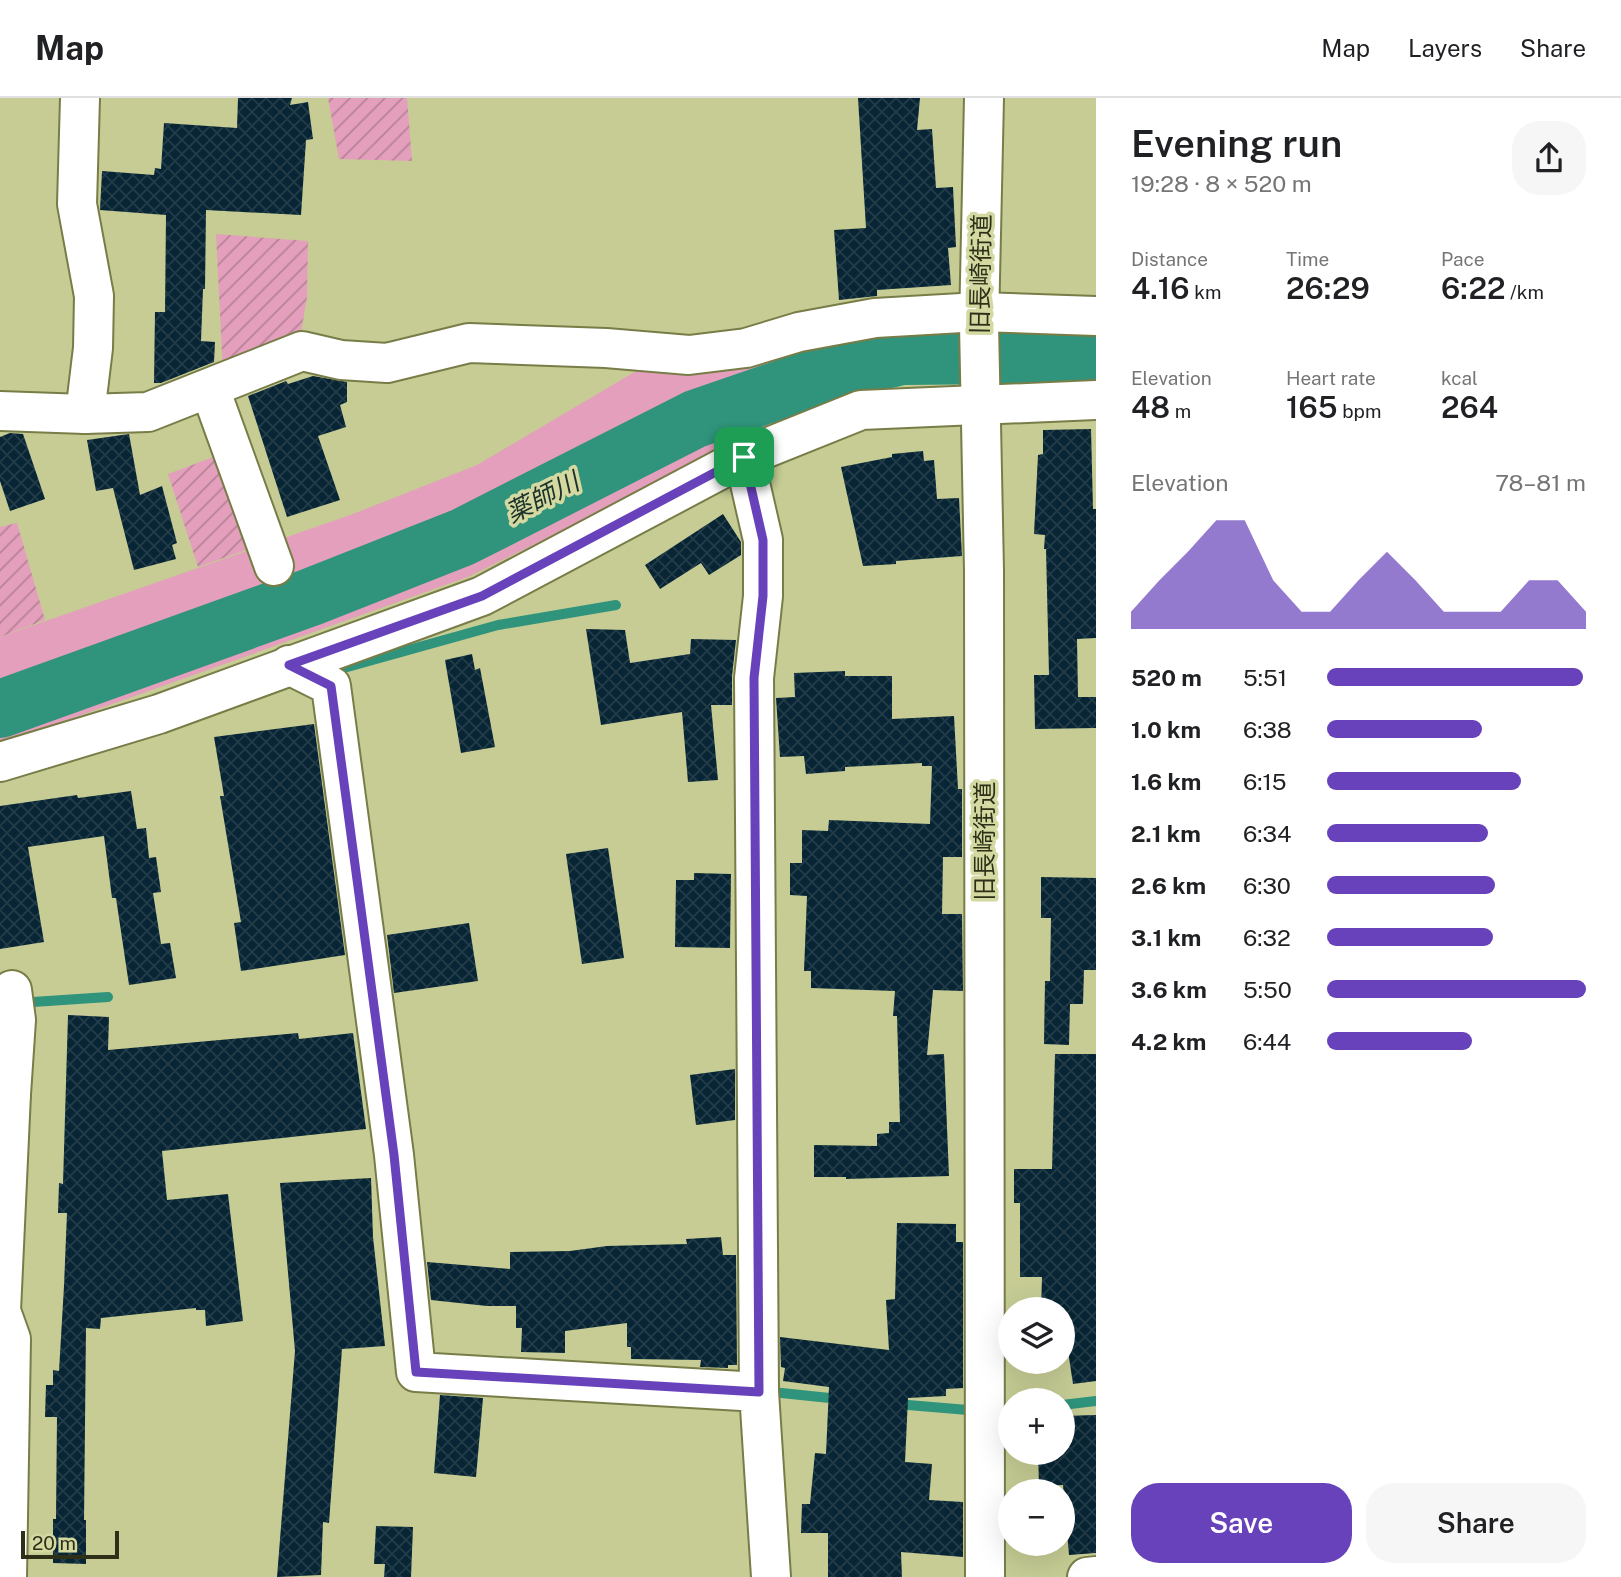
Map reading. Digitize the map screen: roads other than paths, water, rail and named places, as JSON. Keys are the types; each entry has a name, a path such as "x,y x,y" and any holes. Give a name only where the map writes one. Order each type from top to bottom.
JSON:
{"street":[{"path":"80,98 77,204 94,296 93,348 85,414"},
{"name":"旧長崎街道","path":"984,98 979,318 984,571 987,1577"},
{"path":"0,411 85,414 148,412 302,351 341,360 387,363 469,343 606,348 689,355 746,348 799,332 875,318 1096,316"},
{"path":"210,389 274,566"},
{"path":"0,762 159,713 482,596 744,457 861,410 980,396 1096,400"},
{"path":"744,457 763,540 763,596 754,678 759,1392 771,1577"},
{"path":"289,665 331,686 394,1155 416,1372 759,1392"},
{"path":"7,1577 4,1494 11,1339 1,1311 5,1094 16,1020 12,990"},
{"path":"1087,1577 1096,1576"}],"waterway":[{"name":"薬師川","path":"0,709 311,597 463,537 695,419 823,375 901,356 1096,352"},
{"path":"333,671 498,625 616,605"},
{"path":"33,1002 108,997"},
{"path":"772,1392 839,1399"},
{"path":"1075,1403 1096,1401"},
{"path":"896,1404 968,1410"}]}
